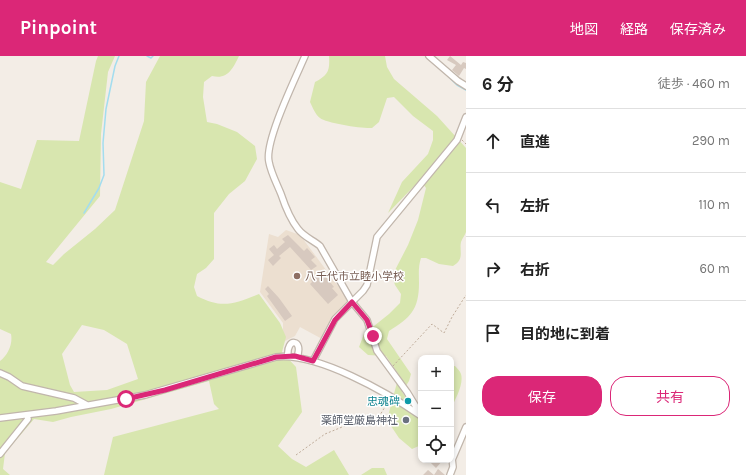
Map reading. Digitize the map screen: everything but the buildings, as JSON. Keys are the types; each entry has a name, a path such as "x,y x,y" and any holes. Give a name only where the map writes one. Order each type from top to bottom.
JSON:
{"street":[{"path":"305,56 289,92 269,146 268,161 289,216 305,237 314,241 320,246 352,302 367,320 378,351 407,392 418,411"},
{"path":"429,56 466,86"},
{"path":"313,361 335,320 367,285 377,237 457,140 466,117"},
{"path":"288,356 288,346 294,342 299,346 297,357"},
{"path":"0,418 27,415 145,395 276,357 288,356 313,361 354,378 418,414"},
{"path":"0,373 10,377 22,386 74,398 87,405"},
{"path":"0,454 28,419 27,415"},
{"path":"454,453 466,427"},
{"path":"450,475 452,463"}],"path":[{"path":"390,369 432,324 444,333 466,295"},
{"path":"296,455 325,434 347,425 364,422 380,415 390,397"}],"shaded area":[{"name":"八千代市立睦小学校","path":"286,230 300,235 350,302 336,314 324,340 300,327 295,336 283,342 283,323 260,292 269,234 278,237"}],"green space":[{"path":"98,56 115,56 108,72 101,134 100,196 46,262 53,265 115,210 144,121 146,82 160,56 239,56 232,69 226,75 218,77 212,76 204,82 203,97 207,122 217,124 237,132 255,146 257,159 245,181 229,194 214,213 214,259 206,268 197,274 194,287 197,296 214,303 221,304 228,304 259,294 280,323 286,337 282,352 296,367 302,412 278,446 292,459 306,467 334,450 349,475 104,475 113,437 219,409 214,404 209,381 111,409 53,422 34,419 5,453 3,469 10,475 0,475 0,361 9,349 11,334 0,329 0,182 21,189 37,140 79,141","holes":["82,325 104,330 127,344 138,379 107,390 74,392 70,385 62,354"]},
{"path":"329,56 385,56 387,67 394,79 437,116 466,148 466,232 461,242 461,255 459,261 453,266 439,264 426,258 421,258 419,268 419,292 415,307 403,322 389,331 387,339 411,374 409,381 402,392 412,405 418,406 418,446 412,449 399,438 387,420 399,375 386,356 368,355 359,347 364,334 400,303 401,294 395,285 392,276 408,245 418,220 426,188 420,180 388,213 402,182 428,154 433,140 433,131 413,116 394,97 387,98 379,122 372,128 361,128 345,125 320,118 315,113 310,102 315,82 325,75 329,65"},
{"path":"454,366 461,373 462,378 459,392 454,403"},
{"path":"372,468 384,468 387,475 361,475"}],"waterway":[{"path":"84,213 99,188 104,175 103,143 106,109 115,66 119,56"},
{"path":"147,56 151,58 153,56"},
{"path":"446,74 457,85 466,90"}],"place":[{"name":"八千代市立睦小学校","path":"297,276"},
{"name":"忠魂碑","path":"408,401"},
{"name":"薬師堂厳島神社","path":"406,420"}],"route":[{"path":"126,399 165,390 276,357 295,356 313,361 335,320 352,302 367,320 373,336"}]}
